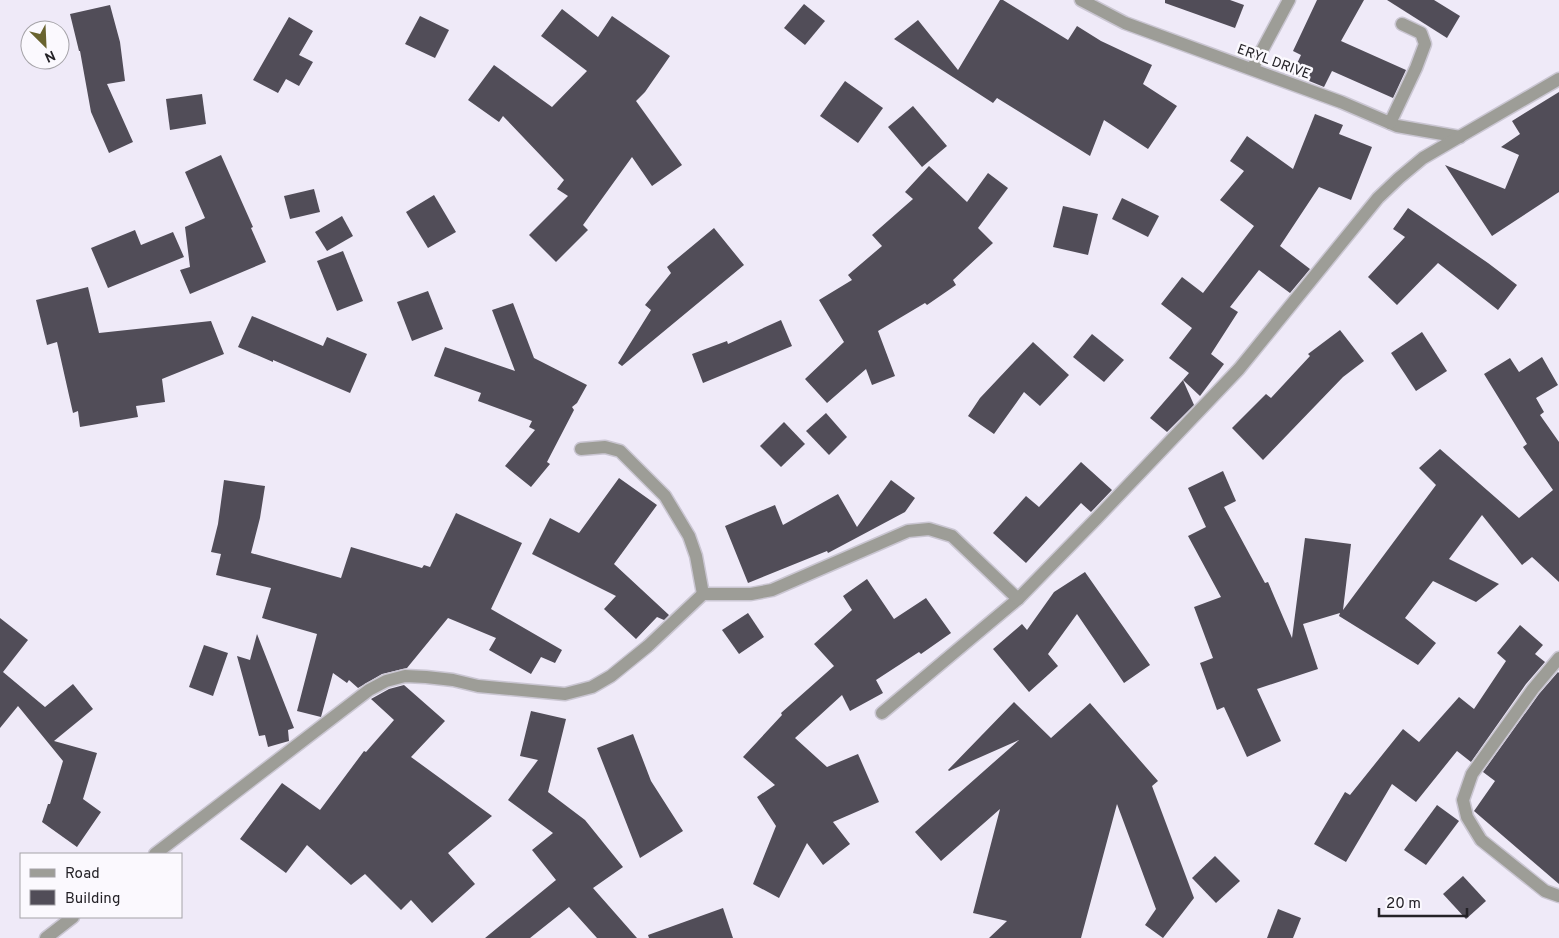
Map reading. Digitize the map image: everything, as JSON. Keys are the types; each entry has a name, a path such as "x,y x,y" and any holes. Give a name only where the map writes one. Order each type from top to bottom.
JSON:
{"street":[{"name":"ERYL DRIVE","path":"1081,0 1124,23 1341,102 1397,126 1460,137"},
{"path":"1252,69 1289,0"},
{"path":"1390,123 1425,44 1422,33 1402,24"},
{"path":"882,713 1018,599 1239,370 1378,198 1399,178 1423,158 1559,78"},
{"path":"581,449 605,446 620,451 665,496 689,536 696,556 703,594"},
{"path":"156,853 369,690 386,681 405,676 426,677 454,680 478,686 565,694 592,687 611,676 648,646 703,594 751,594 772,590 908,531 929,529 952,536 1018,599"},
{"path":"1559,658 1533,689 1472,774 1463,800 1467,818 1481,840 1544,891 1559,896"},
{"path":"46,938 72,918"}],"building":[{"path":"1000,0 1003,0 1068,40 1077,26 1101,41 1152,65 1143,84 1177,106 1148,149 1104,120 1090,156 997,98 993,103 894,39 918,20 958,70"},
{"path":"1165,0 1230,0 1244,5 1235,28 1165,3"},
{"path":"1317,0 1364,0 1341,41 1406,70 1393,98 1332,71 1324,87 1292,74 1301,55 1293,51"},
{"path":"1387,0 1434,0 1460,16 1447,38"},
{"path":"804,4 825,21 805,45 784,28"},
{"path":"110,5 120,42 125,81 107,84 133,142 109,153 91,112 80,51 70,14"},
{"path":"562,9 598,37 612,16 670,56 645,92 636,101 682,165 652,186 632,157 583,225 588,230 556,262 529,235 568,196 557,189 564,180 503,116 499,122 468,100 494,65 552,107 587,71 541,36"},
{"path":"420,16 449,30 435,58 405,44"},
{"path":"289,17 313,31 299,55 313,62 299,86 286,79 278,93 253,80"},
{"path":"845,81 883,108 858,143 820,116"},
{"path":"1559,92 1559,192 1492,236 1445,165 1505,189 1519,155 1501,147 1520,134 1512,121"},
{"path":"202,94 206,124 170,130 166,99"},
{"path":"913,106 947,146 922,167 888,127"},
{"path":"1315,114 1343,125 1339,134 1372,147 1351,200 1319,187 1280,246 1310,269 1290,293 1259,270 1230,307 1238,312 1211,354 1224,364 1200,396 1183,380 1189,373 1169,358 1192,328 1161,304 1182,277 1203,293 1254,226 1220,200 1244,171 1230,161 1247,136 1293,169"},
{"path":"221,155 253,227 251,228 266,262 190,294 180,270 190,267 185,227 205,218 185,172"},
{"path":"929,166 967,202 988,173 1008,188 978,228 993,243 953,280 956,285 927,305 925,303 878,331 895,376 872,385 866,369 827,403 805,379 844,342 819,300 852,280 848,275 882,246 872,235 913,199 905,192"},
{"path":"314,189 320,212 290,219 284,196"},
{"path":"434,195 456,232 428,248 406,212"},
{"path":"1122,198 1159,216 1148,237 1112,219"},
{"path":"1063,206 1098,214 1088,255 1053,247"},
{"path":"1408,208 1517,285 1498,310 1438,263 1397,305 1368,277 1405,237 1393,229"},
{"path":"342,216 353,236 327,251 315,232"},
{"path":"714,228 744,265 622,366 618,363 651,310 645,305 671,273 667,267"},
{"path":"135,230 141,245 173,232 184,257 108,288 91,248"},
{"path":"343,251 363,301 337,311 317,261"},
{"path":"88,287 99,333 211,321 224,354 162,379 165,402 136,406 138,417 80,427 78,411 73,413 57,342 47,345 36,300"},
{"path":"428,291 443,329 412,341 397,302"},
{"path":"513,303 534,358 587,385 577,403 572,407 574,410 547,462 550,464 531,487 505,466 535,430 529,427 532,421 478,401 481,393 434,376 445,347 515,371 492,310"},
{"path":"252,316 323,346 327,337 367,354 350,393 238,347"},
{"path":"781,320 792,346 703,383 692,354 727,341 728,344"},
{"path":"1340,330 1364,361 1343,377 1263,460 1232,428 1266,394 1271,398 1310,356 1308,354"},
{"path":"1422,332 1447,371 1416,391 1391,353"},
{"path":"1092,334 1124,360 1104,382 1073,357"},
{"path":"1033,342 1069,375 1040,406 1024,392 994,434 968,416 980,398"},
{"path":"1542,357 1558,385 1536,398 1544,412 1540,415 1559,442 1559,582 1532,557 1522,565 1482,515 1449,559 1499,584 1476,602 1433,581 1405,618 1436,643 1418,665 1339,616 1340,613 1303,624 1318,669 1257,689 1281,741 1247,757 1224,707 1217,710 1200,663 1213,658 1194,607 1221,597 1188,536 1206,527 1188,488 1223,471 1236,501 1224,507 1265,583 1268,582 1292,638 1305,538 1351,544 1343,610 1436,485 1419,468 1440,449 1519,518 1553,490 1523,447 1527,444 1484,374 1510,358 1519,372"},
{"path":"1183,380 1194,405 1167,432 1150,418"},
{"path":"826,413 847,437 829,455 806,431"},
{"path":"784,422 805,444 781,467 760,446"},
{"path":"1081,462 1112,490 1091,512 1081,503 1026,563 993,533 1026,496 1039,507"},
{"path":"619,478 657,505 614,564 669,615 664,620 657,617 636,639 604,609 616,596 532,554 550,518 579,533"},
{"path":"224,480 265,486 260,518 251,553 341,578 351,547 422,568 424,565 430,567 456,513 522,543 491,609 562,650 555,663 541,657 531,674 489,650 496,638 448,618 407,668 382,674 358,688 349,680 347,683 333,673 321,717 297,711 317,634 262,618 271,588 216,575 221,554 211,552 218,524"},
{"path":"891,480 915,498 905,512 828,553 827,551 748,583 725,526 775,505 783,525 838,494 857,527"},
{"path":"1085,572 1150,665 1124,683 1077,614 1048,654 1058,666 1029,692 993,649 1022,624 1027,630 1054,592"},
{"path":"867,579 894,619 926,598 951,633 921,654 919,652 876,680 883,693 850,711 842,695 795,738 827,767 858,754 879,802 833,822 850,844 823,865 807,843 779,898 753,884 776,826 757,797 775,785 743,757 782,715 781,713 834,666 814,644 852,610 843,596"},
{"path":"748,613 764,637 739,654 722,630"},
{"path":"0,618 28,640 3,672 45,707 73,684 93,709 54,741 97,753 83,799 101,812 77,847 42,822 48,804 50,804 63,761 18,706 0,728"},
{"path":"1520,625 1543,645 1535,654 1545,662 1526,684 1471,762 1457,751 1416,802 1392,784 1346,862 1314,844 1345,792 1350,795 1403,729 1419,742 1459,697 1474,709 1506,661 1497,653"},
{"path":"257,634 294,728 288,730 289,741 268,747 265,735 259,736 237,656 250,660"},
{"path":"204,645 228,653 213,696 189,687"},
{"path":"1558,672 1559,884 1474,811 1495,781 1483,772 1539,694"},
{"path":"404,685 445,721 411,757 492,816 448,853 475,884 432,923 411,900 401,910 365,874 351,885 307,845 286,873 240,839 282,783 320,810 364,751 366,752 394,720 371,699 389,689"},
{"path":"1014,702 1051,738 1090,703 1158,781 1152,786 1194,898 1163,938 1145,925 1156,909 1117,804 1081,938 989,938 1007,921 973,913 1000,809 941,861 915,832 1019,740 948,770"},
{"path":"531,711 566,719 548,792 585,820 623,867 593,888 637,938 597,938 569,907 530,938 485,938 556,880 532,850 553,833 508,800 538,760 520,756"},
{"path":"633,734 651,781 683,831 640,858 597,748"},
{"path":"1437,805 1459,821 1426,865 1404,850"},
{"path":"1215,856 1240,881 1216,903 1192,878"},
{"path":"1463,876 1486,901 1466,919 1443,894"},
{"path":"723,908 733,938 649,938 648,935"},
{"path":"1278,909 1301,918 1293,938 1267,938"}]}
